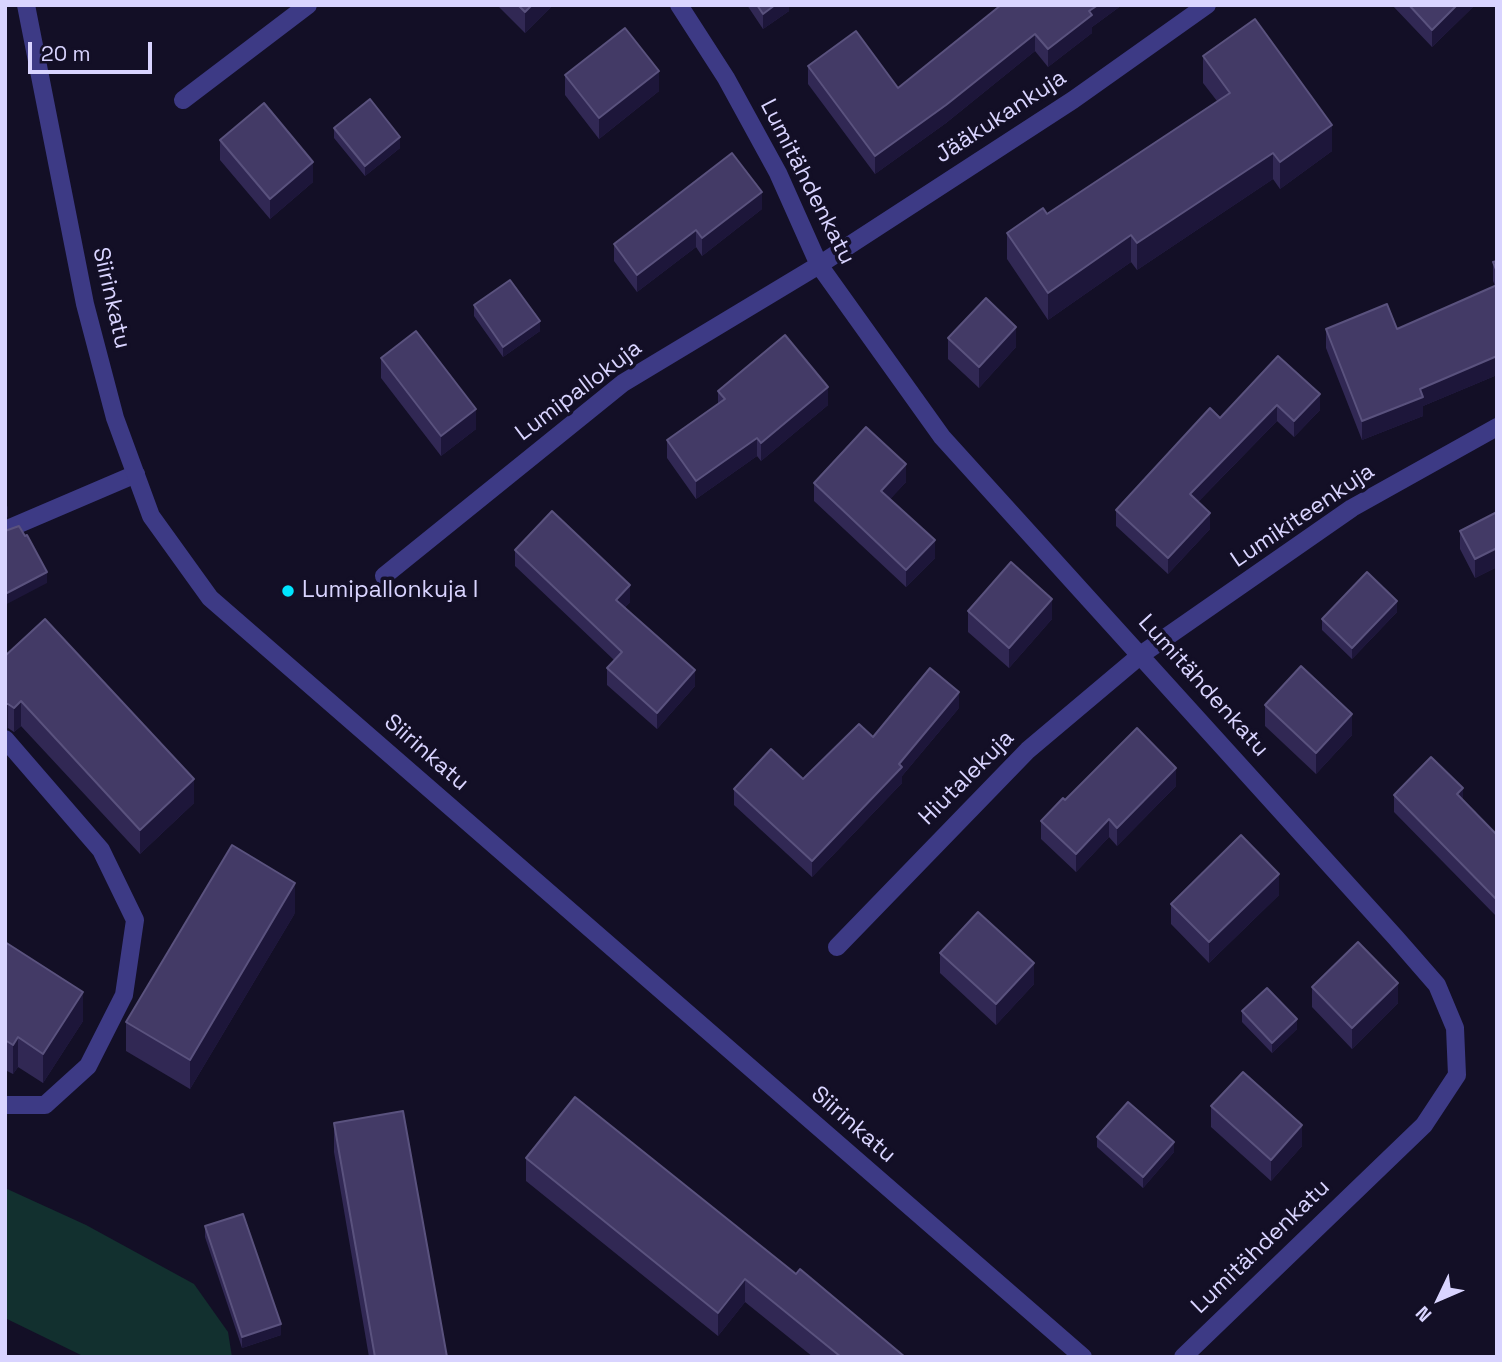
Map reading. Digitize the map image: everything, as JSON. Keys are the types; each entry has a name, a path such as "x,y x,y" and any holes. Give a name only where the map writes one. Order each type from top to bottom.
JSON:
{"street":[{"name":"Siirinkatu","path":"26,5 85,304 115,418 150,516 210,598 1083,1357"},
{"path":"183,100 308,5"},
{"name":"Lumitähdenkatu","path":"678,5 726,78 778,173 819,265 942,437 1142,654 1437,985 1455,1028 1457,1075 1424,1125 1183,1357"},
{"name":"Jääkukankuja","path":"819,265 1073,100 1207,5"},
{"name":"Lumipallokuja","path":"384,576 623,383 819,265"},
{"name":"Lumikiteenkuja","path":"1142,654 1352,508 1497,427"},
{"path":"5,530 136,474"},
{"name":"Hiutalekuja","path":"837,947 1028,750 1142,654"},
{"path":"5,739 101,850 135,920 124,995 88,1066 45,1105 5,1105"}],"green space":[{"path":"5,1188 86,1225 194,1284 228,1332 232,1357 85,1357 5,1318"}],"building":[{"path":"518,5 532,5 525,12"},
{"path":"757,5 775,5 763,14"},
{"path":"1001,5 1098,5 1089,11 1092,15 1048,49 1035,34 946,105 875,156 808,66 856,31 898,88"},
{"path":"1409,5 1457,5 1432,30"},
{"path":"1255,19 1332,125 1280,162 1273,153 1137,243 1131,235 1048,293 1007,233 1043,208 1047,214 1230,93 1203,56"},
{"path":"625,28 659,71 599,118 565,75"},
{"path":"370,99 400,137 365,166 334,128"},
{"path":"264,103 313,162 270,199 220,140"},
{"path":"732,153 762,192 702,238 696,230 637,275 614,244"},
{"path":"510,280 540,321 503,347 474,305"},
{"path":"1497,285 1497,356 1420,389 1423,397 1362,421 1326,329 1387,304 1397,329"},
{"path":"986,298 1016,327 979,367 948,338"},
{"path":"416,331 476,409 441,436 381,358"},
{"path":"785,335 828,387 761,443 757,438 696,481 667,440 725,399 718,391"},
{"path":"1278,356 1320,394 1294,421 1277,405 1190,494 1210,513 1168,558 1116,510 1210,408 1220,418"},
{"path":"866,427 906,464 881,491 935,540 906,570 814,483"},
{"path":"552,511 630,585 616,600 695,670 657,713 607,668 622,652 515,550"},
{"path":"1497,512 1497,548 1475,559 1460,531"},
{"path":"19,526 25,536 27,535 47,572 5,594 5,531"},
{"path":"1011,562 1052,599 1009,648 968,611"},
{"path":"1367,572 1397,601 1352,648 1322,619"},
{"path":"45,619 194,779 140,830 21,701 14,708 5,704 5,656"},
{"path":"1301,666 1352,714 1316,753 1265,705"},
{"path":"930,668 959,692 899,764 902,767 812,861 734,789 771,749 803,779 859,724 873,737"},
{"path":"1137,728 1176,768 1117,828 1109,819 1076,854 1041,821"},
{"path":"1431,757 1463,788 1457,794 1497,835 1497,900 1394,795"},
{"path":"1241,835 1279,874 1209,942 1171,904"},
{"path":"232,845 295,883 190,1060 126,1022"},
{"path":"978,912 1034,963 996,1004 940,953"},
{"path":"5,942 83,992 43,1054 18,1037 13,1045 5,1040"},
{"path":"1358,942 1398,983 1352,1028 1312,987"},
{"path":"1267,988 1297,1019 1272,1043 1242,1011"},
{"path":"1243,1072 1302,1125 1271,1160 1211,1106"},
{"path":"575,1097 796,1274 800,1269 905,1357 841,1357 745,1279 718,1313 526,1158"},
{"path":"1128,1102 1174,1142 1143,1177 1097,1137"},
{"path":"403,1111 447,1357 375,1357 334,1123"},
{"path":"243,1214 281,1324 242,1337 205,1226"}],"place":[{"name":"Lumipallonkuja I","path":"288,591"}]}
